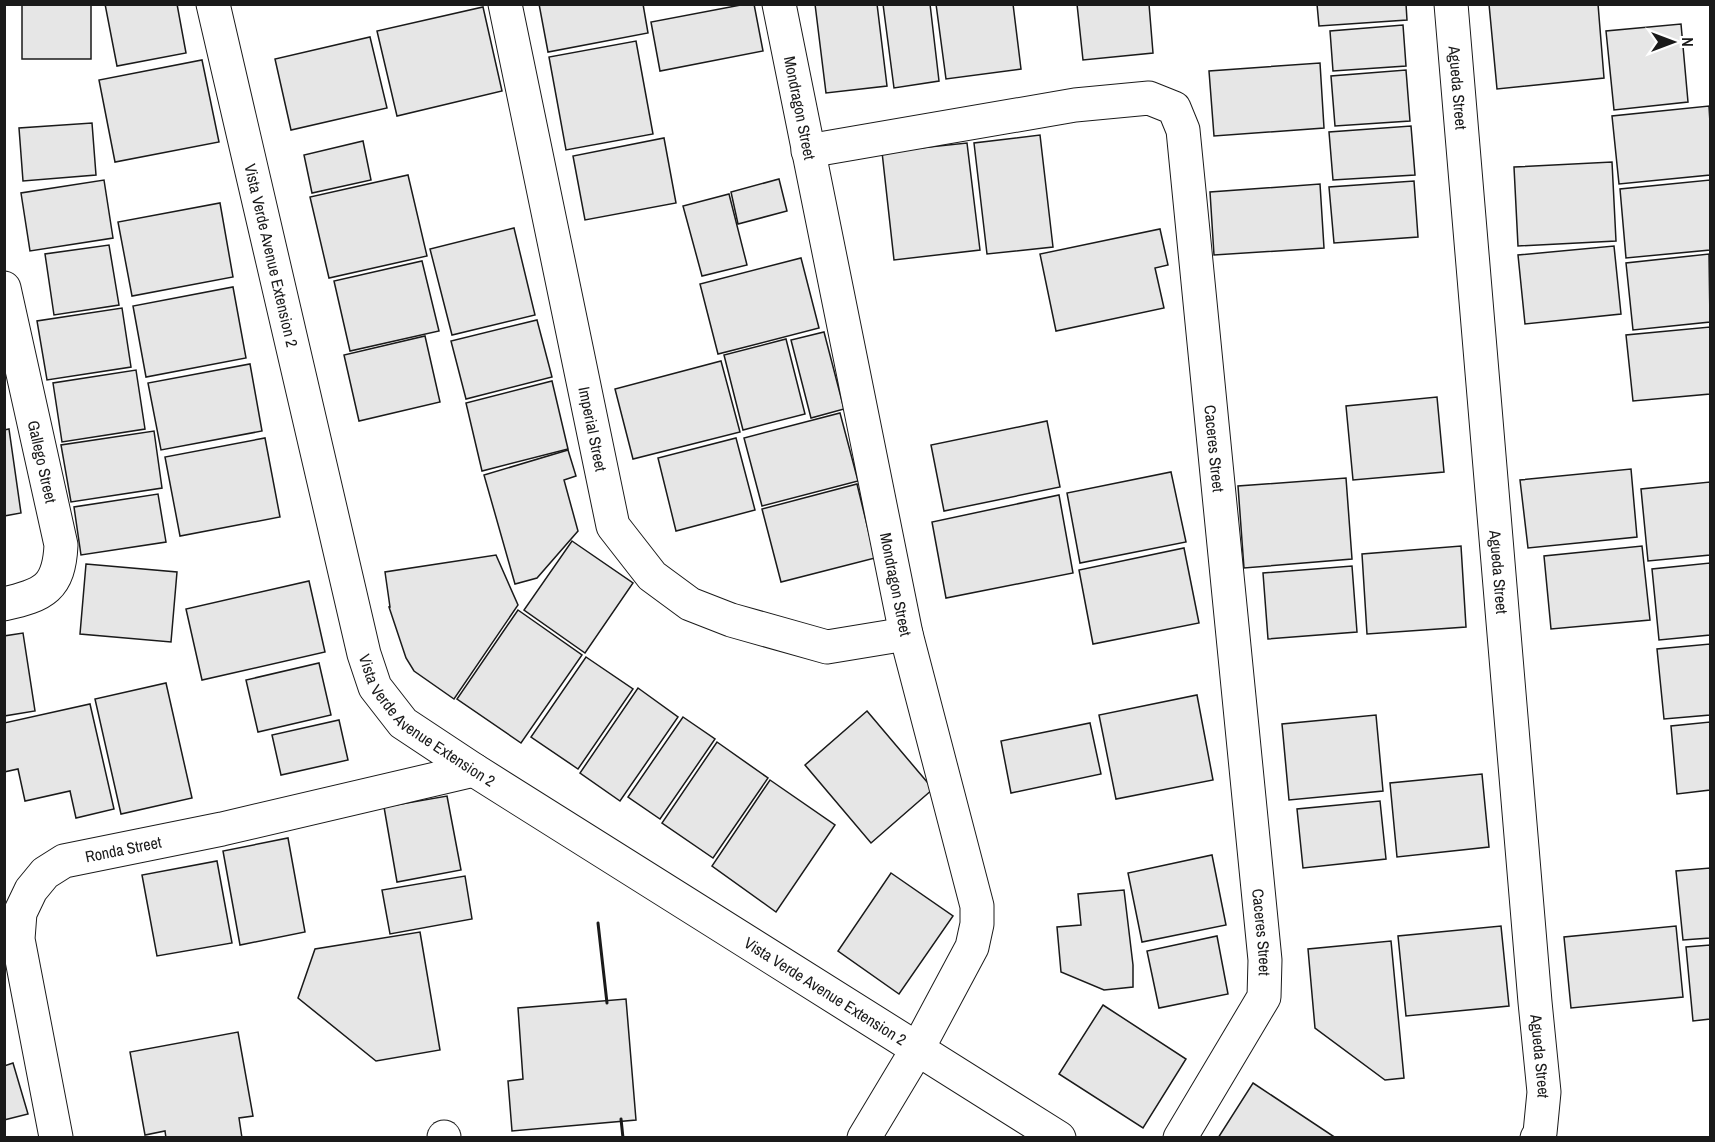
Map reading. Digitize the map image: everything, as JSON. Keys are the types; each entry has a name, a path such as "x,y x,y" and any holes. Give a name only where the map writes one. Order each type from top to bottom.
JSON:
{"street":[{"name":"Vista Verde Avenue Extension 2","path":"213,4 364,654 375,687 404,723 474,770 1059,1137"},
{"name":"Imperial Street","path":"505,4 613,526 652,576 690,604 731,620 827,646 906,634"},
{"name":"Mondragon Street","path":"779,4 906,634 977,906 977,924 972,947 918,1048 864,1137"},
{"name":"Agueda Street","path":"1451,4 1544,1092 1540,1133 1537,1137"},
{"name":"Caceres Street","path":"808,152 1075,105 1149,98 1174,108 1183,130 1265,960 1264,997 1180,1137"},
{"name":"Gallego Street","path":"4,288 61,545 60,562 55,578 44,590 28,598 4,604"},
{"name":"Ronda Street","path":"57,1137 18,939 20,913 31,890 45,873 64,861 222,829 474,770"}],"building":[{"path":"22,4 91,4 91,59 22,59"},
{"path":"105,4 177,4 186,53 117,66"},
{"path":"539,4 643,4 648,33 548,52"},
{"path":"754,4 763,51 660,71 651,22"},
{"path":"815,4 877,4 887,86 826,93"},
{"path":"883,4 930,4 939,81 894,88"},
{"path":"936,4 1013,4 1021,69 946,79"},
{"path":"1077,4 1149,4 1153,53 1083,60"},
{"path":"1317,4 1406,4 1407,20 1319,26"},
{"path":"1489,4 1598,4 1604,78 1497,89"},
{"path":"483,7 502,91 397,116 377,31"},
{"path":"1681,24 1688,102 1614,110 1606,31"},
{"path":"1403,25 1406,66 1333,71 1330,31"},
{"path":"370,37 387,108 291,130 275,59"},
{"path":"636,41 653,134 566,150 549,57"},
{"path":"202,60 219,142 115,162 99,80"},
{"path":"1320,63 1324,128 1214,136 1209,71"},
{"path":"1406,70 1410,121 1335,126 1331,76"},
{"path":"1709,106 1710,175 1619,184 1612,116"},
{"path":"92,123 96,175 23,181 19,128"},
{"path":"1411,126 1415,175 1333,180 1329,132"},
{"path":"1040,135 1053,247 987,254 974,143"},
{"path":"664,138 676,203 585,220 573,156"},
{"path":"363,141 371,180 312,193 304,155"},
{"path":"967,143 980,250 894,260 882,152"},
{"path":"1612,162 1616,241 1518,246 1514,167"},
{"path":"408,175 427,256 329,278 310,197"},
{"path":"779,179 787,211 738,224 731,192"},
{"path":"104,180 113,238 30,251 21,193"},
{"path":"1710,180 1710,250 1626,258 1620,189"},
{"path":"1414,181 1418,237 1334,243 1329,187"},
{"path":"1320,184 1324,248 1214,255 1210,192"},
{"path":"729,194 747,265 702,276 683,206"},
{"path":"220,203 233,277 132,296 118,222"},
{"path":"514,228 535,315 452,335 430,249"},
{"path":"1160,229 1168,265 1155,268 1164,308 1056,331 1040,254"},
{"path":"109,245 119,305 54,315 45,254"},
{"path":"1614,246 1621,314 1525,324 1518,255"},
{"path":"1709,254 1710,322 1633,330 1626,263"},
{"path":"801,258 819,328 718,354 700,284"},
{"path":"422,261 439,331 350,351 334,281"},
{"path":"233,287 246,358 146,377 133,306"},
{"path":"122,308 131,367 47,380 37,321"},
{"path":"537,320 552,377 466,399 451,341"},
{"path":"1710,327 1710,394 1633,401 1626,335"},
{"path":"824,332 844,409 811,418 791,340"},
{"path":"425,336 440,402 359,421 344,355"},
{"path":"786,339 805,414 743,430 724,355"},
{"path":"721,361 740,432 633,459 615,389"},
{"path":"250,364 262,431 161,450 148,383"},
{"path":"136,370 145,429 62,442 53,383"},
{"path":"552,381 568,449 482,471 466,403"},
{"path":"1437,397 1444,472 1353,480 1346,406"},
{"path":"840,413 858,481 762,506 744,438"},
{"path":"1047,421 1060,487 944,511 931,445"},
{"path":"9,429 21,513 4,516 4,430"},
{"path":"154,431 162,488 71,502 61,445"},
{"path":"265,438 280,517 180,536 165,457"},
{"path":"736,438 755,510 676,531 658,458"},
{"path":"568,450 576,476 564,480 578,531 537,578 515,584 484,475"},
{"path":"1631,469 1637,537 1528,548 1520,480"},
{"path":"1171,472 1186,542 1080,563 1067,493"},
{"path":"1346,478 1352,559 1244,568 1238,486"},
{"path":"1710,482 1710,555 1648,561 1641,489"},
{"path":"857,484 875,558 781,582 762,509"},
{"path":"158,494 166,542 81,555 74,507"},
{"path":"1059,495 1073,573 946,598 932,522"},
{"path":"572,541 633,583 585,653 524,610"},
{"path":"1461,546 1466,627 1367,634 1362,554"},
{"path":"1642,546 1650,620 1551,629 1544,556"},
{"path":"1184,548 1199,623 1093,644 1079,570"},
{"path":"496,555 518,605 454,699 414,671 406,658 389,607 385,572"},
{"path":"1710,563 1710,635 1659,640 1652,569"},
{"path":"86,564 177,572 171,642 80,634"},
{"path":"1352,566 1357,632 1268,639 1263,573"},
{"path":"309,581 325,652 202,680 186,609"},
{"path":"518,610 582,655 521,743 457,699"},
{"path":"23,633 35,711 4,716 4,636"},
{"path":"1710,644 1710,715 1664,719 1657,649"},
{"path":"586,657 633,689 578,769 531,737"},
{"path":"319,663 331,715 258,732 246,680"},
{"path":"166,683 192,798 121,814 95,699"},
{"path":"638,688 678,717 620,801 580,773"},
{"path":"1197,695 1213,780 1116,799 1099,715"},
{"path":"90,704 114,809 76,818 70,791 25,801 18,769 4,772 4,723"},
{"path":"867,711 933,789 871,843 805,765"},
{"path":"1376,715 1383,791 1289,800 1282,724"},
{"path":"683,717 715,739 660,819 628,797"},
{"path":"339,720 348,760 281,775 272,735"},
{"path":"1710,722 1710,790 1677,794 1671,726"},
{"path":"1090,723 1101,774 1011,793 1001,741"},
{"path":"717,742 768,778 713,858 662,823"},
{"path":"1482,774 1489,847 1397,857 1390,783"},
{"path":"770,780 835,825 776,912 712,866"},
{"path":"447,796 461,870 397,882 384,807"},
{"path":"1380,801 1386,859 1303,868 1297,809"},
{"path":"288,838 305,932 240,945 223,851"},
{"path":"1212,855 1226,925 1142,942 1128,873"},
{"path":"217,861 232,943 157,956 142,875"},
{"path":"1710,868 1710,938 1683,940 1676,871"},
{"path":"891,873 953,916 899,994 838,951"},
{"path":"465,876 472,919 390,934 382,890"},
{"path":"1124,890 1133,965 1133,987 1104,990 1061,972 1057,927 1081,925 1078,894"},
{"path":"1501,926 1509,1006 1406,1016 1398,936"},
{"path":"1676,926 1683,997 1571,1008 1564,937"},
{"path":"420,932 440,1050 376,1061 298,998 315,949"},
{"path":"1217,936 1228,994 1159,1008 1147,951"},
{"path":"1391,941 1404,1078 1385,1080 1315,1028 1308,949"},
{"path":"1710,945 1710,1019 1693,1021 1686,947"},
{"path":"626,999 636,1120 512,1131 508,1081 523,1079 518,1008"},
{"path":"1103,1005 1186,1059 1143,1128 1059,1074"},
{"path":"238,1032 253,1116 239,1118 242,1138 166,1138 165,1131 145,1135 130,1052"},
{"path":"13,1063 28,1114 4,1120 4,1066"},
{"path":"1253,1083 1336,1138 1218,1138"}],"wall":[{"path":"598,923 607,1003"},
{"path":"621,1119 623,1138"}]}
